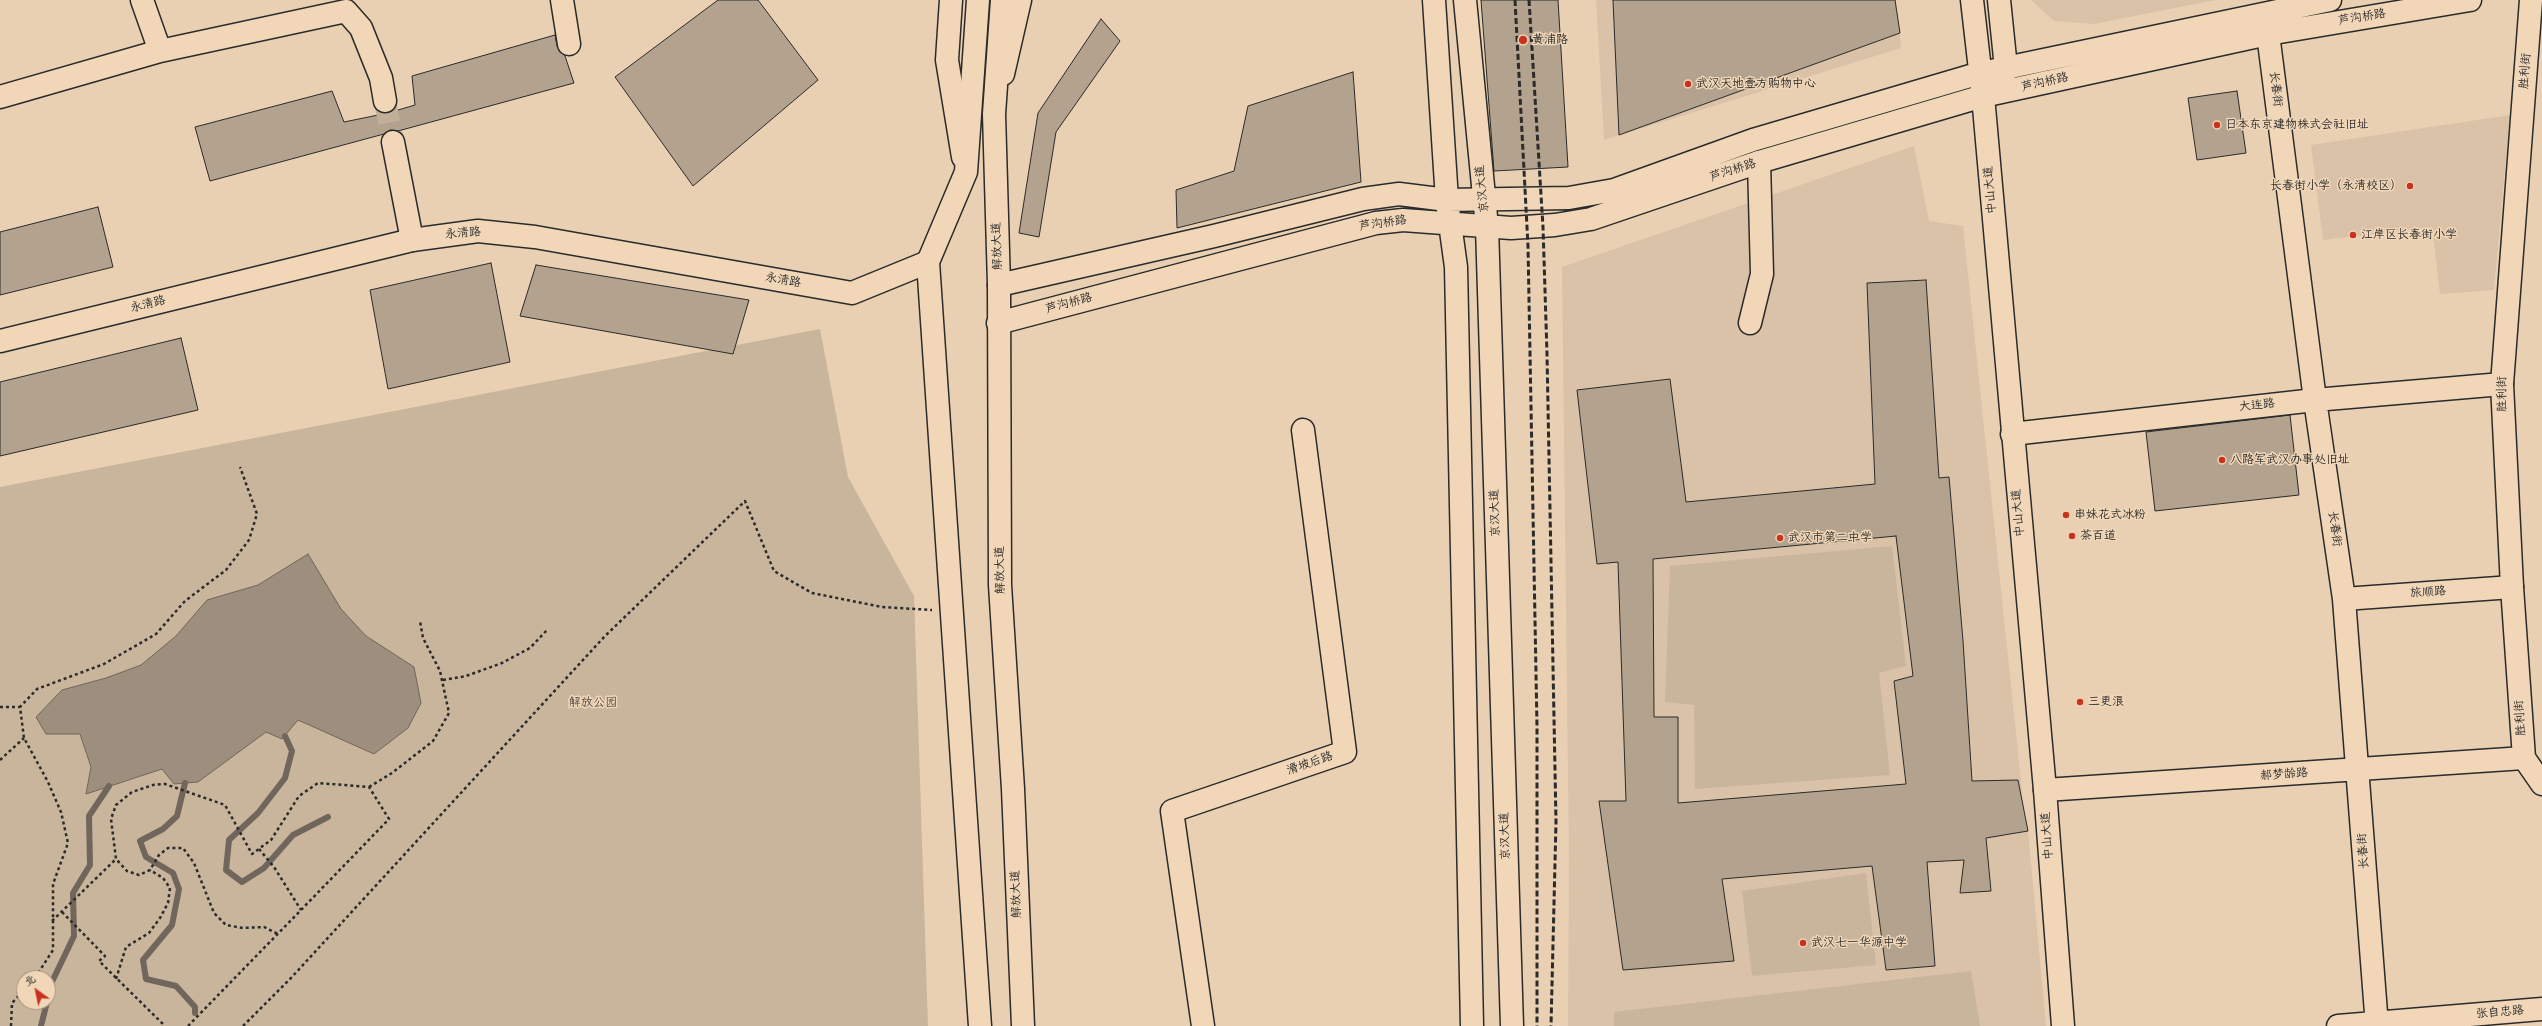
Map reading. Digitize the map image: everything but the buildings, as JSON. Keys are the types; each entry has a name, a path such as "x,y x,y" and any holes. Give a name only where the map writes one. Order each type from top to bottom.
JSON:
{"main road":[{"path":"142,0 160,51"},
{"path":"562,0 569,44"},
{"path":"950,0 947,60 966,172"},
{"path":"978,0 966,172 928,262 950,611 980,1026"},
{"name":"解放大道","path":"1002,0 994,114 999,285 1000,586 1013,789 1023,1026"},
{"name":"解放大道","path":"994,114 1020,0"},
{"path":"1434,0 1447,200 1456,267 1472,1026"},
{"name":"京汉大道","path":"1465,0 1487,227 1512,1026"},
{"name":"中山大道","path":"1972,0 1980,74 1990,95 2012,434 2044,790 2063,1026"},
{"name":"中山大道","path":"1990,95 2006,68 1999,0"},
{"name":"芦沟桥路","path":"999,285 1214,236 1363,199 1399,194 1447,200 1569,198 1614,190 1753,140 1980,74 2330,0"},
{"name":"芦沟桥路","path":"998,323 1376,223 1403,220 1450,222 1487,227 1511,228 1555,225 1591,219 1759,162 1990,95 2268,34 2470,0"},
{"name":"胜利街","path":"2524,758 2512,587 2502,384 2531,0"},
{"path":"0,97 160,51 346,11 361,28 380,78 385,101"},
{"name":"长春街","path":"2268,34 2315,400 2344,599 2377,1024"},
{"path":"393,142 412,240"},
{"path":"1750,323 1762,274 1759,162"},
{"name":"永清路","path":"0,341 412,240 478,231 535,237 852,293 928,262"},
{"name":"大连路","path":"2012,434 2315,400 2502,384"},
{"name":"滑坡后路","path":"1203,1026 1172,811 1345,752 1303,430"},
{"name":"旅顺路","path":"2344,599 2512,587"},
{"path":"2524,758 2542,784"},
{"name":"郝梦龄路","path":"2044,790 2524,758"},
{"name":"张自忠路","path":"2338,1026 2377,1024 2542,1009"}],"path":[{"path":"0,707 20,707 37,690 104,664 156,634 186,601 226,570 249,540 257,514 240,467"},
{"path":"243,1026 296,973 605,636 745,501 774,571 812,593 882,607 950,611"},
{"path":"278,934 264,927 243,928 226,925 214,914 194,863 183,848 168,848 159,856 150,870 140,875 127,871 116,859 111,819 116,805 132,792 153,785 165,784 181,791 196,794 225,805 252,854 271,840 299,796 318,783 369,787 433,741 449,713 443,680 423,638 420,621"},
{"path":"443,680 466,676 502,663 530,648 547,630"},
{"path":"20,707 24,738 59,806 68,843 53,884 53,950 40,970"},
{"path":"0,760 24,738"},
{"path":"188,1026 388,819 369,787"},
{"path":"259,849 274,867 301,910"},
{"path":"52,921 116,859"},
{"path":"116,978 126,947 148,933 160,918 168,903 170,888 163,878 150,870"},
{"path":"62,912 105,956 99,961 165,1026"},
{"path":"11,1026 12,1003 16,999"}],"shaded area":[{"name":"武汉天地壹方购物中心","path":"1596,0 1896,0 1901,48 1604,140"},
{"path":"2031,0 2215,0 2094,24 2054,21"},
{"name":"长春街小学（永清校区）","path":"2510,115 2494,290 2440,294 2432,227 2323,240 2311,145"},
{"name":"武汉市第二中学","path":"1914,146 1929,221 1963,226 2024,810 2028,831 2046,1026 1568,1026 1569,859 1562,267"},
{"path":"308,554 341,609 366,636 414,667 421,703 408,728 374,754 298,720 282,739 266,732 198,782 174,784 162,769 86,794 91,767 80,734 46,734 36,717 62,690 106,678 141,665 176,636 207,600 258,585"}],"green space":[{"name":"解放公园","path":"820,329 848,477 914,596 928,1026 0,1026 0,487"},
{"path":"1892,546 1906,666 1879,673 1890,775 1695,789 1694,705 1665,702 1670,566"},
{"path":"1866,873 1876,965 1752,976 1742,891"},
{"path":"1971,971 1980,1026 1614,1026 1614,1012"}],"waterway":[{"path":"285,736 292,751 285,778 258,813 229,840 226,870 242,882 264,868 293,835 328,817"},
{"path":"185,783 177,816 163,829 140,841 146,857 173,873 179,889 172,925 143,960 146,979 176,986 195,1007 195,1013"},
{"path":"56,974 74,936 73,893 90,865 89,816 109,786"},
{"path":"41,1026 45,1010"}],"tunnel":[{"path":"385,101 393,142"}],"railway":[{"path":"1515,0 1528,246 1537,727 1537,1026"},
{"path":"1529,0 1543,227 1547,354 1556,822 1551,1026"}],"place":[{"name":"黄浦路","path":"1523,40"},
{"name":"武汉天地壹方购物中心","path":"1688,84"},
{"name":"日本东京建物株式会社旧址","path":"2217,125"},
{"name":"长春街小学（永清校区）","path":"2410,186"},
{"name":"江岸区长春街小学","path":"2353,235"},
{"name":"八路军武汉办事处旧址","path":"2222,460"},
{"name":"串妹花式冰粉","path":"2066,515"},
{"name":"茶百道","path":"2072,536"},
{"name":"武汉市第二中学","path":"1780,538"},
{"name":"三更浪","path":"2080,702"},
{"name":"武汉七一华源中学","path":"1803,943"}]}
